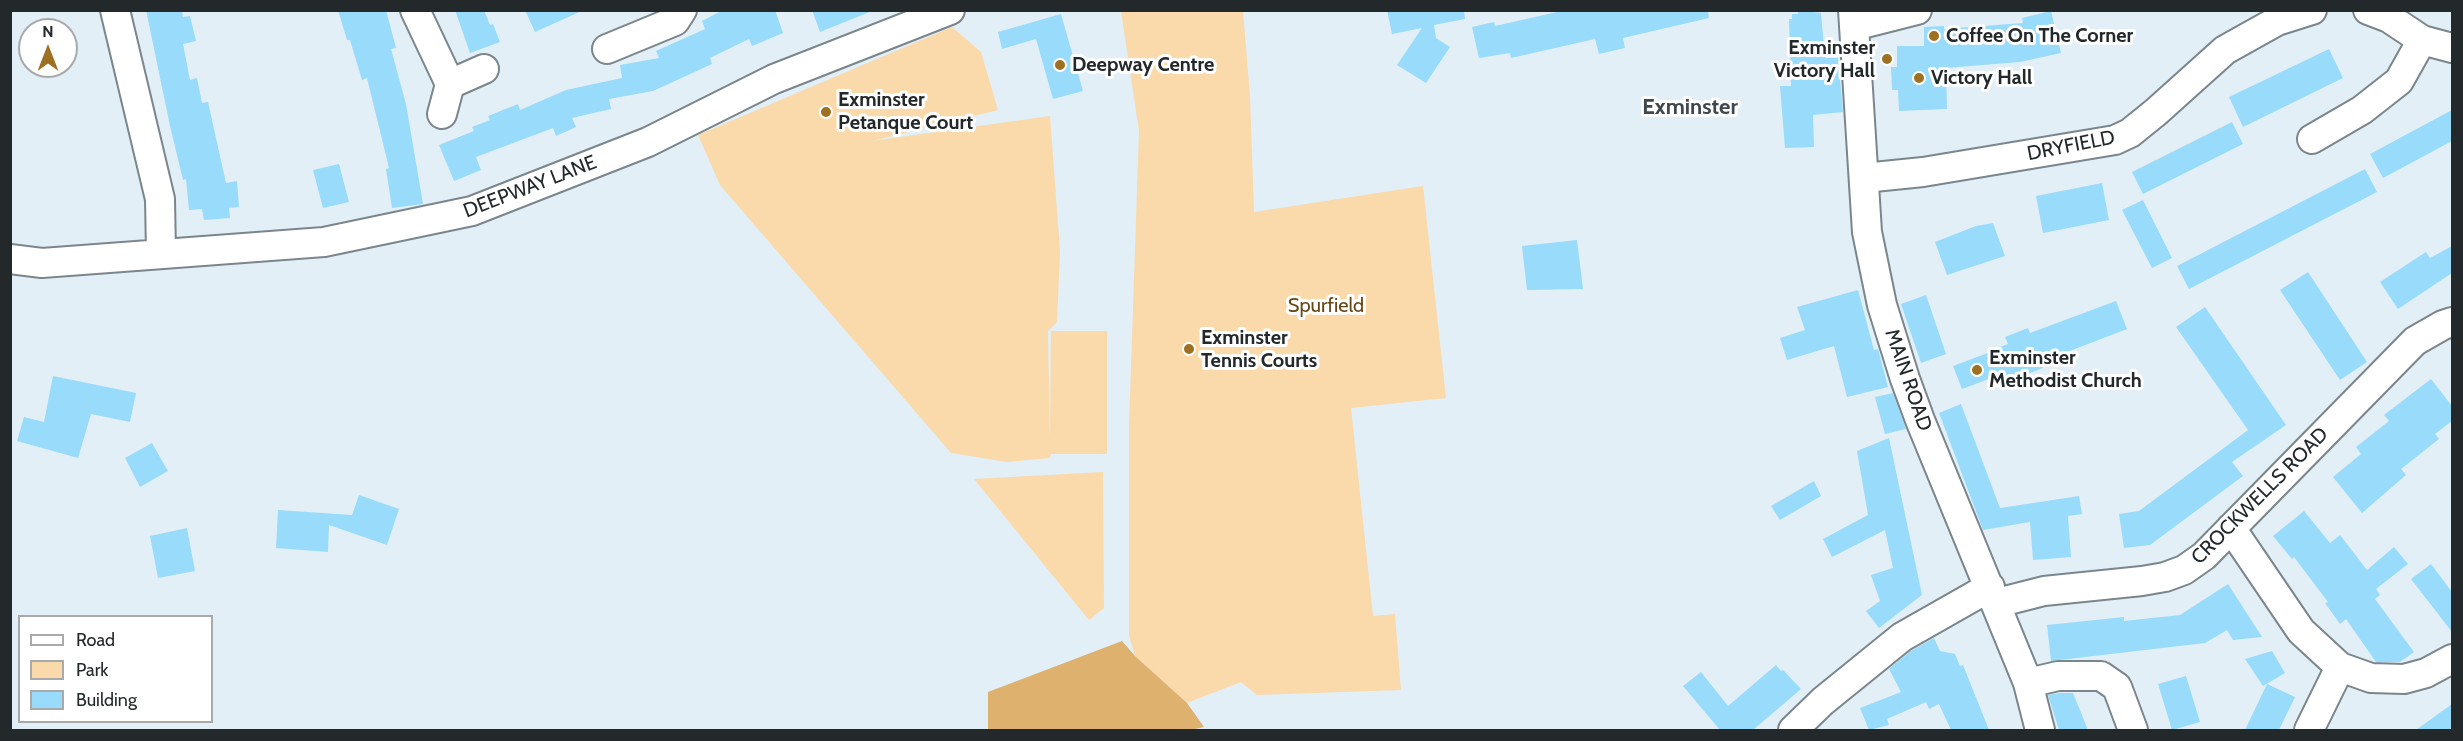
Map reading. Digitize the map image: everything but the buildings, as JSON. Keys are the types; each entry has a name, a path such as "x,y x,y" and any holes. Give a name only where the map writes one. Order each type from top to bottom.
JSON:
{"street":[{"path":"116,10 160,199 160,253"},
{"path":"415,10 450,84 442,114"},
{"path":"607,49 675,21 682,10"},
{"name":"DEEPWAY LANE","path":"10,259 42,262 324,242 472,211 648,142 774,79 950,10"},
{"path":"1853,18 1917,10"},
{"name":"DRYFIELD","path":"1864,178 1923,172 2115,140 2130,133 2156,112 2225,50 2277,21 2312,10"},
{"path":"2367,10 2389,18 2422,40 2452,48"},
{"name":"MAIN ROAD","path":"1853,18 1867,232 1873,268 1901,368 2028,683 2040,730"},
{"path":"2312,139 2362,110 2399,81 2422,40"},
{"path":"450,84 484,69"},
{"name":"CROCKWELLS ROAD","path":"1793,730 1823,701 1902,637 1993,595 2165,577 2184,570 2204,556 2415,340 2452,322"},
{"path":"2231,528 2301,631 2340,667 2371,678 2404,680 2444,666 2452,659"},
{"path":"2309,730 2340,667"},
{"path":"2028,683 2058,676 2101,676 2117,687 2133,730"}],"green space":[{"name":"Spurfield","path":"1121,11 1243,11 1250,96 1254,212 1423,186 1446,398 1351,408 1373,616 1395,614 1401,690 1257,695 1241,682 1187,703 1135,656 1129,635 1129,426 1139,131"},
{"path":"952,27 981,52 998,110 872,141 1050,116 1060,251 1057,322 1048,331 1050,445 1051,331 1107,331 1107,454 1051,454 1050,458 1007,462 951,453 720,185 698,135"},
{"path":"1103,472 1104,608 1089,620 974,479"}],"shaded area":[{"path":"1122,641 1135,656 1187,703 1204,727 1190,730 988,730 988,692"}],"place":[{"name":"Coffee On The Corner","path":"1934,36"},
{"name":"Exminster Victory Hall","path":"1887,59"},
{"name":"Deepway Centre","path":"1060,65"},
{"name":"Victory Hall","path":"1919,78"},
{"name":"Exminster Petanque Court","path":"826,112"},
{"name":"Exminster Tennis Courts","path":"1189,349"},
{"name":"Exminster Methodist Church","path":"1977,370"}],"district":[{"name":"Exminster","path":"1690,108"}]}
